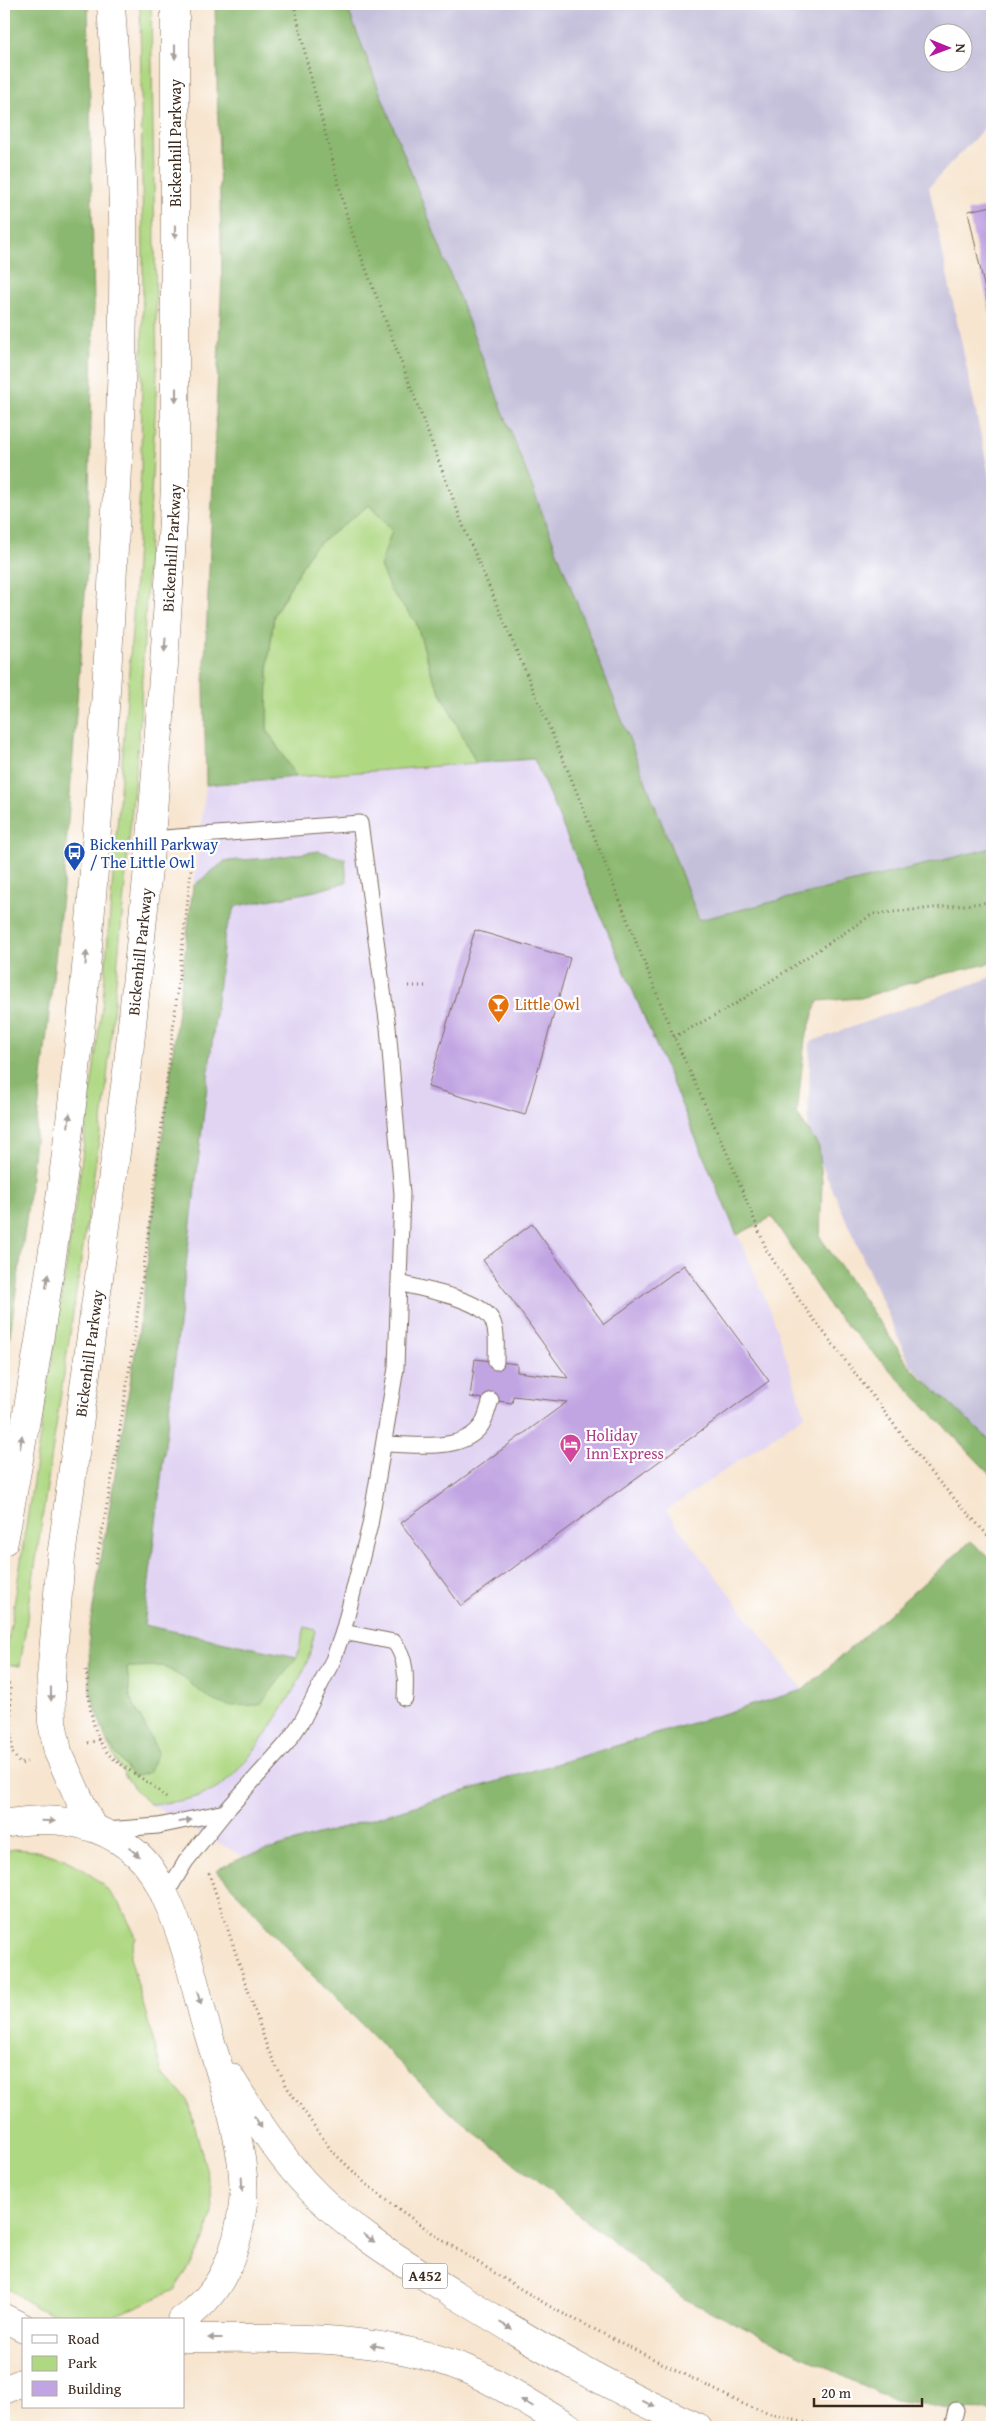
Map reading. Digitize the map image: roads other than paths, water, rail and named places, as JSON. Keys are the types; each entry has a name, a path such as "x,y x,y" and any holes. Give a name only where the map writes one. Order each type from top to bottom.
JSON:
{"main road":[{"path":"4,1541 42,1315 65,1154 82,1013 104,726 118,473 122,337 123,210 111,4"},
{"name":"Bickenhill Parkway","path":"97,1829 68,1777 54,1735 51,1709 52,1646 70,1488 128,1064 151,839 175,488 175,4"},
{"path":"4,1824 50,1820 97,1829 139,1856 166,1896 182,1940 214,2051 239,2149 243,2202 234,2245 219,2285 209,2297 184,2318"},
{"name":"A452","path":"214,2051 268,2138 302,2180 340,2216 402,2262 504,2325 590,2373 698,2427"},
{"path":"4,2318 22,2327"},
{"path":"185,2338 317,2339 358,2342 410,2352 467,2370 570,2427"},
{"path":"4,2390 22,2383"}],"lane":[{"path":"151,839 360,823 387,1020 402,1194 396,1368 385,1444 370,1525 343,1632 333,1660 302,1721 287,1743 225,1812 186,1862 166,1896"},
{"path":"400,1283 472,1303 484,1309 492,1320 496,1335 496,1362"},
{"path":"385,1444 445,1444 460,1441 472,1435 482,1425 491,1400"},
{"path":"343,1632 394,1642 402,1652 406,1677 405,1698"},
{"path":"97,1829 158,1826 225,1812"},
{"path":"952,2427 956,2410"}],"place":[{"name":"Bickenhill Parkway / The Little Owl","path":"74,872"},
{"name":"Little Owl","path":"499,1023"},
{"name":"Holiday Inn Express","path":"570,1463"}]}
